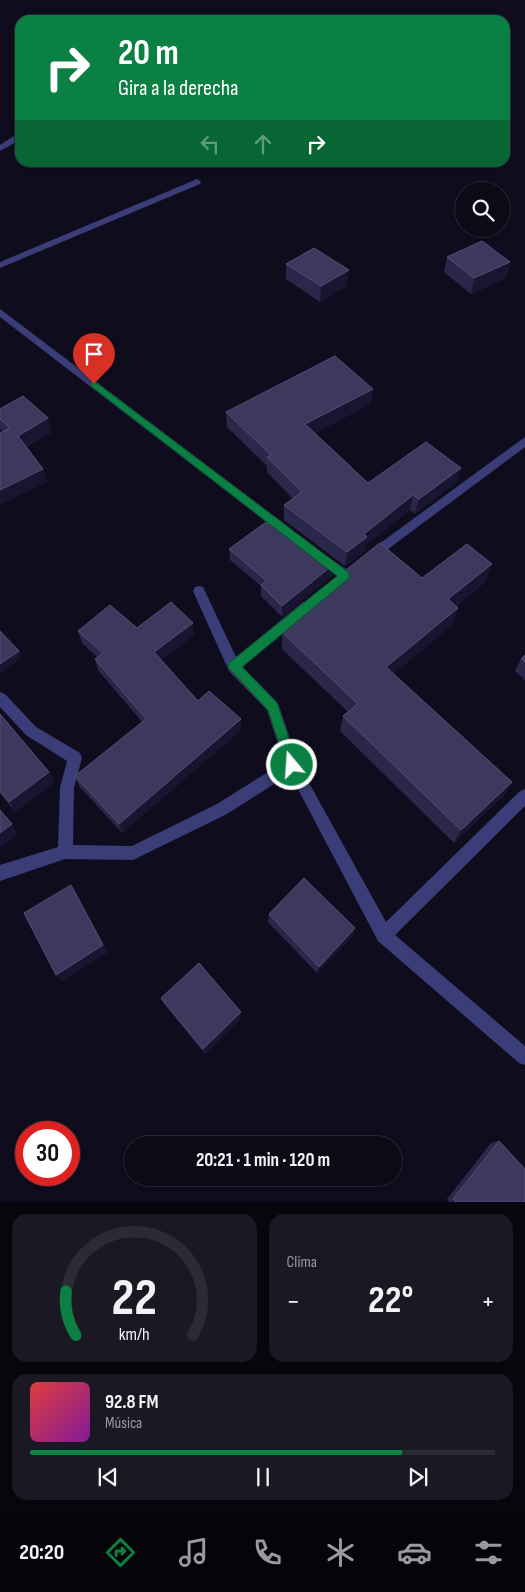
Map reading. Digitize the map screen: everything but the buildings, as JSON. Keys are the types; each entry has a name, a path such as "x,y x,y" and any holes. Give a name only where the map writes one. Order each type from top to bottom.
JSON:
{"street":[{"path":"0,149 15,139"},
{"path":"0,265 197,182"},
{"path":"0,312 290,534"},
{"path":"313,552 349,573 525,441"},
{"path":"199,591 234,667 273,707 292,765 384,935 525,1057"},
{"path":"234,667 315,600"},
{"path":"0,698 30,731 75,758 68,788 66,852"},
{"path":"0,872 66,852 133,853 222,809 292,765"},
{"path":"384,935 525,796"}],"route":[{"path":"94,384 344,576 234,667 273,707 292,765"}]}
